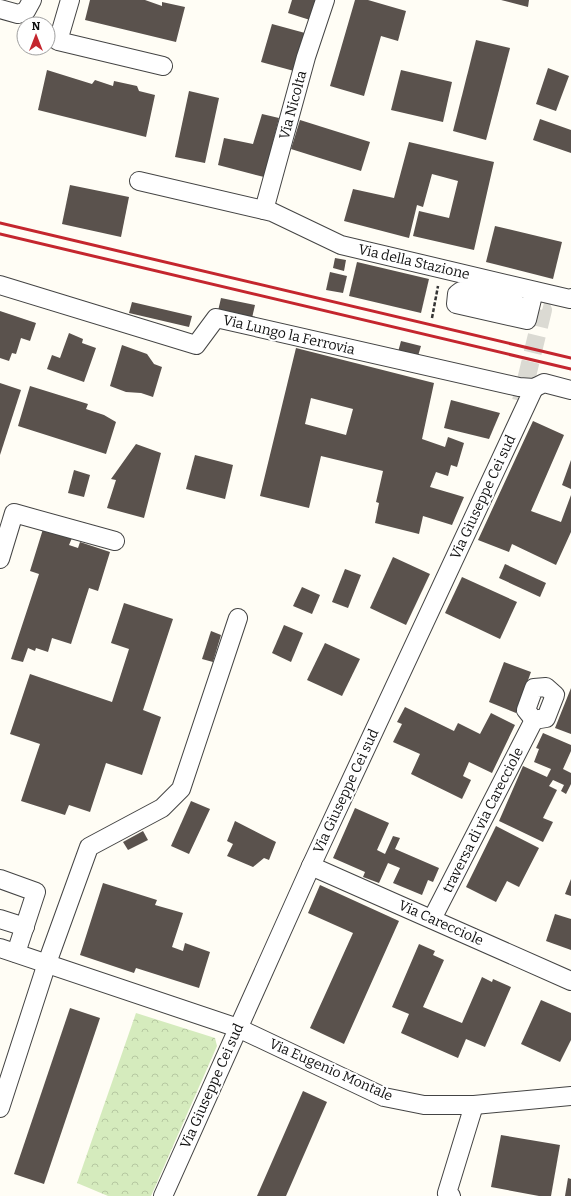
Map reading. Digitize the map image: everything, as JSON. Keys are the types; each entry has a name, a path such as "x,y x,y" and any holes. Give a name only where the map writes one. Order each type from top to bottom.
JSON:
{"street":[{"path":"0,9 18,14 26,11 32,0"},
{"path":"70,0 58,41 163,66"},
{"name":"Via Nicolta","path":"264,210 306,57 324,0"},
{"name":"Via della Stazione","path":"139,181 264,210 341,245 534,291 570,298"},
{"name":"Via Lungo la Ferrovia","path":"0,285 196,345 216,318 519,387 534,388 544,383 571,390"},
{"path":"516,303 461,291 457,294 455,299 456,304 527,320 534,291"},
{"name":"Via Giuseppe Cei sud","path":"163,1196 311,866 534,388"},
{"path":"492,479 490,472 521,401"},
{"path":"0,559 14,513 115,541"},
{"path":"0,1108 47,963 89,847 162,808 181,789 238,618"},
{"name":"traversa di via Carecciole","path":"432,919 534,720"},
{"name":"Via Carecciole","path":"311,866 571,981"},
{"path":"0,879 36,892 25,927 8,950"},
{"path":"0,919 25,927"},
{"name":"Via Eugenio Montale","path":"8,950 238,1028 384,1097 424,1104 474,1104 570,1094"},
{"path":"451,1196 447,1193 474,1104"}],"path":[{"path":"432,318 442,268"}],"green space":[{"path":"136,1013 215,1038 217,1046 151,1196 108,1196 77,1183"}],"building":[{"path":"90,0 145,0 162,6 162,2 185,7 176,42 85,20"},
{"path":"292,0 317,0 310,20 288,13"},
{"path":"355,0 368,0 406,11 398,41 381,36 364,96 330,86"},
{"path":"501,0 529,0 528,7"},
{"path":"272,24 305,33 294,71 261,62"},
{"path":"476,40 510,48 486,140 453,131"},
{"path":"548,68 569,76 556,111 536,104"},
{"path":"47,70 92,84 95,80 113,86 114,81 137,86 139,91 155,95 146,137 38,110"},
{"path":"401,70 452,82 443,122 391,110"},
{"path":"189,91 219,98 205,163 175,157"},
{"path":"262,114 279,118 264,177 218,165 224,138 253,144"},
{"path":"540,119 571,130 571,153 533,140"},
{"path":"300,120 370,142 361,171 291,149"},
{"path":"409,142 494,162 474,250 413,236 419,211 449,218 458,181 432,174 423,207 417,205 409,238 344,221 353,189 394,198"},
{"path":"70,185 129,197 121,237 62,224"},
{"path":"495,226 562,242 553,279 486,262"},
{"path":"335,258 346,260 344,271 333,268"},
{"path":"357,262 429,279 421,313 349,296"},
{"path":"330,272 347,276 343,293 326,290"},
{"path":"221,298 255,305 252,318 218,311"},
{"path":"132,302 192,316 189,327 129,313"},
{"path":"0,311 36,323 30,341 21,338 16,354 12,353 9,361 0,358"},
{"path":"69,333 83,339 82,343 96,348 84,382 47,369 52,355 60,358"},
{"path":"401,341 421,346 418,356 398,352"},
{"path":"122,345 147,354 154,364 162,367 153,397 141,393 126,392 110,386"},
{"path":"296,348 434,383 422,439 445,447 448,437 464,443 457,467 451,465 448,476 436,472 430,487 464,497 452,525 423,516 419,534 375,523 379,503 376,502 383,471 321,456 309,508 260,496","holes":["311,398 353,409 346,435 305,424"]},
{"path":"0,383 21,390 0,455"},
{"path":"30,386 88,404 86,409 104,415 116,422 106,454 18,426"},
{"path":"451,400 500,413 489,439 444,428"},
{"path":"533,421 564,435 531,511 561,522 571,495 571,532 556,565 512,544 509,552 478,540"},
{"path":"136,444 161,453 144,518 107,508 116,480 111,479"},
{"path":"195,455 233,465 225,499 186,489"},
{"path":"571,460 571,489 562,485"},
{"path":"74,470 90,475 84,497 68,493"},
{"path":"43,529 72,538 69,545 78,548 80,542 110,552 98,591 89,588 71,644 52,638 48,652 36,648 35,651 28,648 23,662 11,659 39,574 30,571"},
{"path":"393,557 430,574 406,625 370,608"},
{"path":"505,564 546,583 540,597 499,578"},
{"path":"345,569 361,575 348,608 332,602"},
{"path":"462,577 517,602 500,639 445,613"},
{"path":"302,587 320,595 312,614 293,606"},
{"path":"124,603 173,619 143,710 161,717 142,775 106,763 90,812 69,805 65,815 21,801 40,744 10,734 30,674 112,702 129,649 111,643"},
{"path":"284,625 303,633 291,662 272,653"},
{"path":"211,631 221,635 213,662 202,659"},
{"path":"325,643 360,659 342,696 307,680"},
{"path":"504,662 531,672 516,713 489,702"},
{"path":"571,688 571,734 555,728"},
{"path":"405,707 454,731 458,723 480,734 491,713 515,725 492,773 469,762 463,776 471,780 462,799 411,774 420,754 393,742 402,724 397,722"},
{"path":"543,733 571,745 571,751 563,769 571,773 571,784 566,794 561,791 564,785 553,780 549,786 557,790 543,818 553,822 543,842 499,821 523,766 547,777 551,769 534,762 539,749 536,748"},
{"path":"191,801 210,809 189,854 171,846"},
{"path":"355,808 389,823 377,850 385,854 393,836 400,838 395,849 439,868 433,882 428,880 422,895 393,883 400,868 388,863 379,883 363,877 365,872 333,858"},
{"path":"235,821 276,842 269,860 264,858 253,867 227,856 233,844 227,841"},
{"path":"496,826 539,848 519,887 507,881 496,902 466,887"},
{"path":"143,831 148,840 128,850 123,842"},
{"path":"571,879 571,896 565,894"},
{"path":"103,883 157,900 155,905 183,913 172,947 183,951 185,943 210,952 199,988 136,968 134,973 80,955"},
{"path":"320,885 399,921 344,1044 310,1028 353,933 308,913"},
{"path":"555,914 571,919 571,950 546,941"},
{"path":"419,944 435,951 433,955 444,960 423,1007 462,1023 482,977 492,982 493,979 511,987 485,1047 466,1039 458,1058 401,1033 409,1014 392,1007"},
{"path":"541,1000 571,1013 571,1040 560,1062 521,1044"},
{"path":"70,1008 100,1018 44,1184 14,1174"},
{"path":"303,1091 327,1102 286,1196 257,1196"},
{"path":"501,1135 560,1145 551,1196 539,1196 491,1187"},
{"path":"568,1178 571,1179 571,1196 565,1196"}],"tunnel":[{"path":"516,303 543,310 521,401"}],"railway":[{"path":"0,223 571,358"},
{"path":"0,234 571,369"}]}
